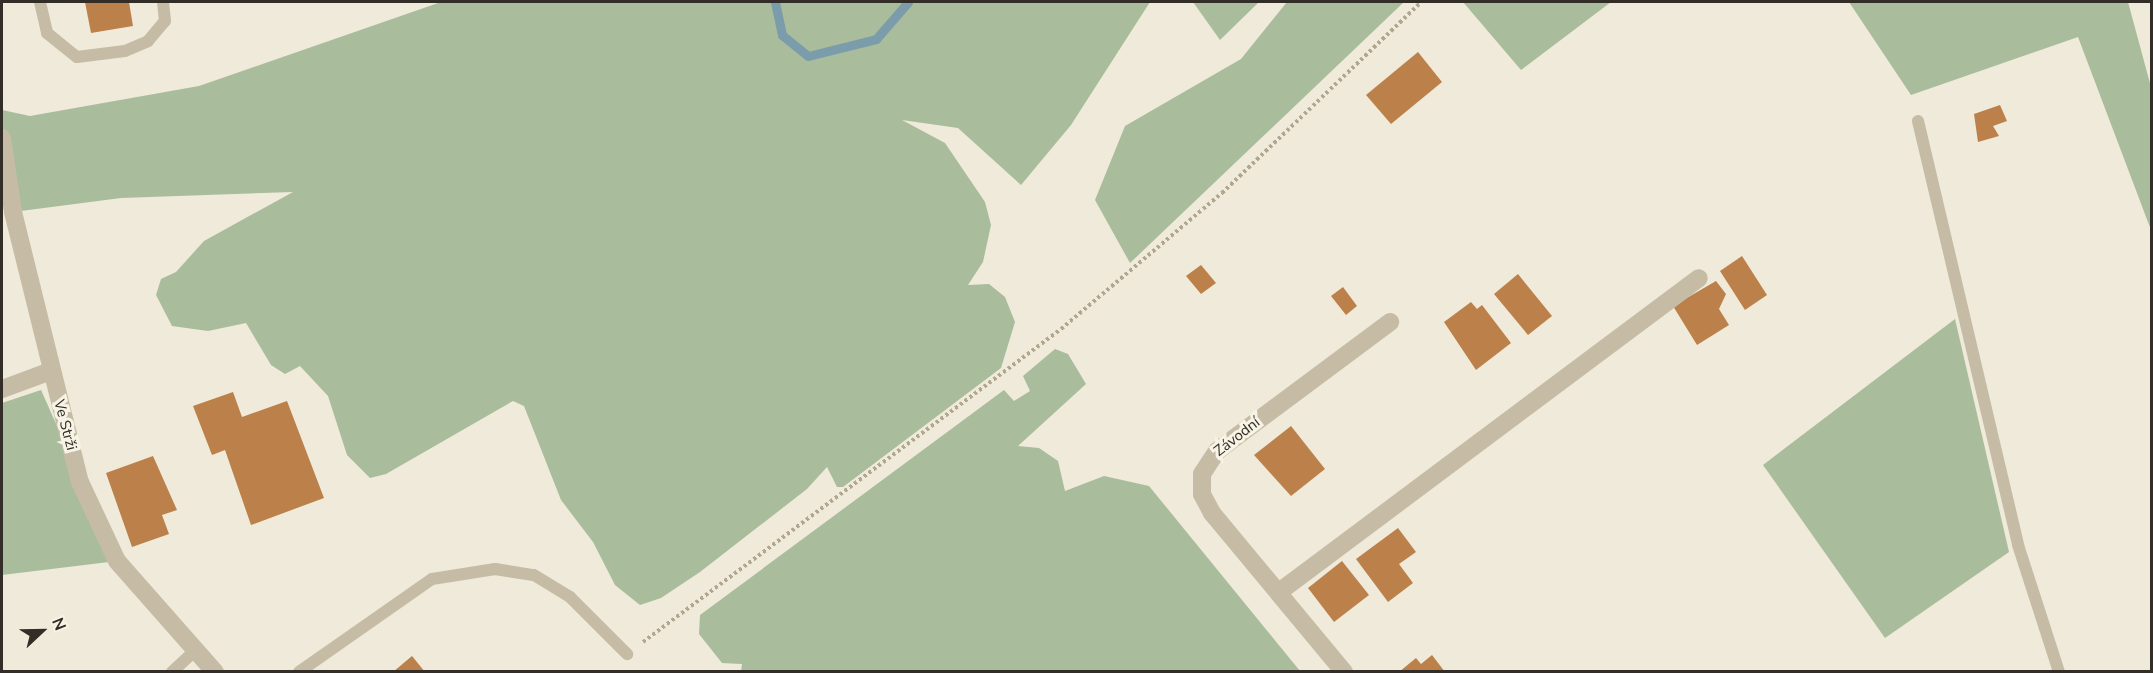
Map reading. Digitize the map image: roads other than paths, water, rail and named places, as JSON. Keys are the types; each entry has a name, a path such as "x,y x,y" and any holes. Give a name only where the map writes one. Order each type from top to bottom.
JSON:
{"street":[{"name":"Ve Strži","path":"2,138 13,212 80,482 117,561 215,672"},
{"path":"1279,592 1699,278"},
{"name":"Závodní","path":"1344,672 1212,513 1202,494 1207,462 1390,322"},
{"path":"2,389 51,371"}],"lane":[{"path":"40,2 47,33 63,51 99,57 148,41 165,21 163,2"},
{"path":"1918,122 2018,545 2059,672"},
{"path":"299,672 432,579 495,569 534,575 570,597 627,654"},
{"path":"172,672 197,649"}],"waterway":[{"path":"775,2 782,35 808,56 876,39 908,2"}]}
